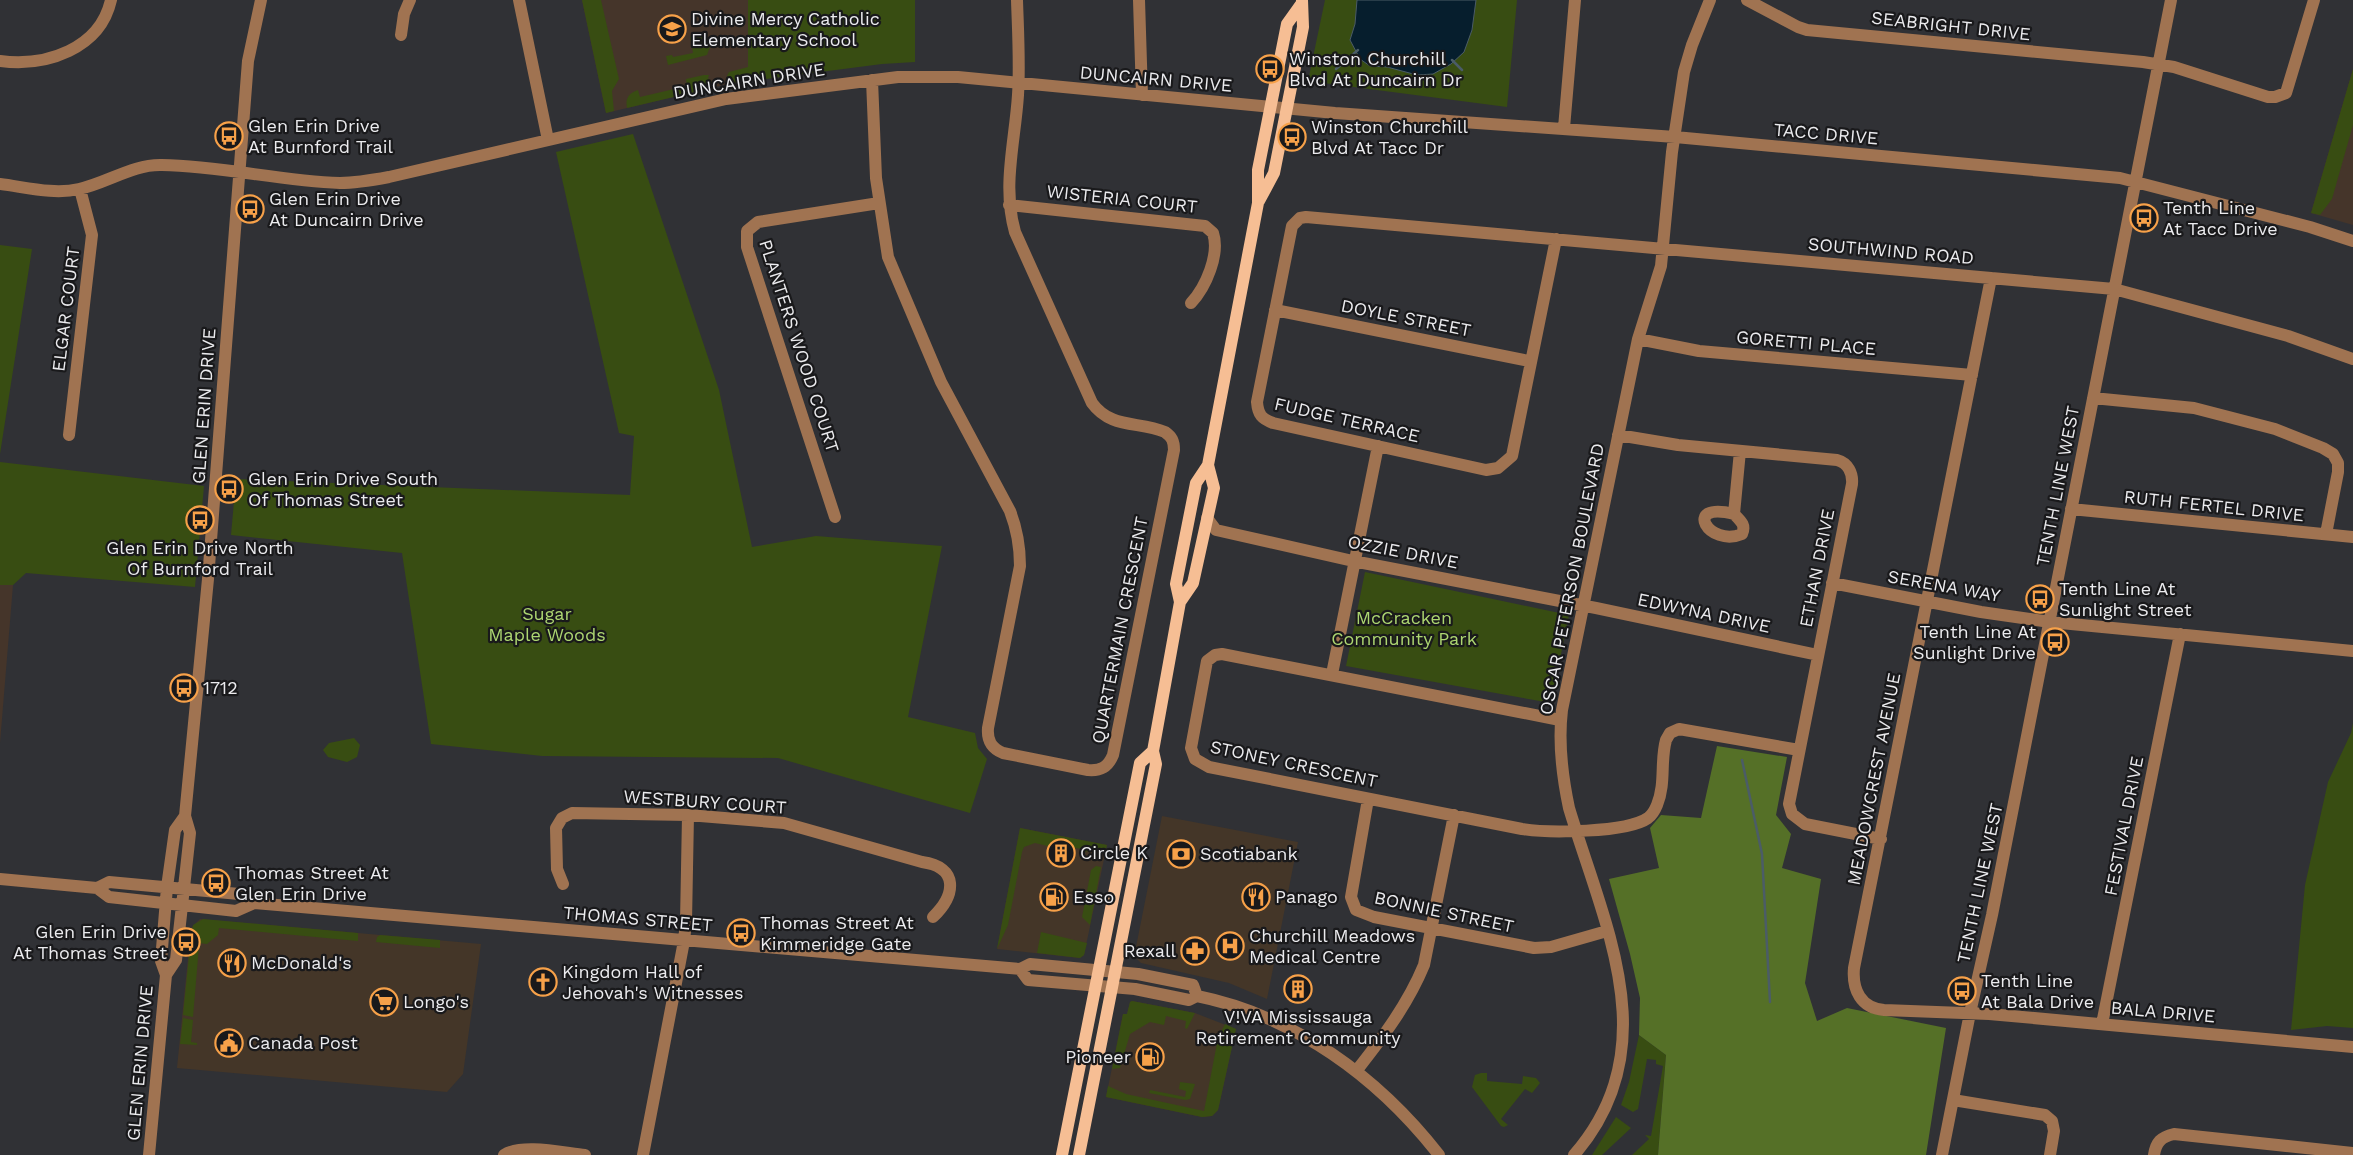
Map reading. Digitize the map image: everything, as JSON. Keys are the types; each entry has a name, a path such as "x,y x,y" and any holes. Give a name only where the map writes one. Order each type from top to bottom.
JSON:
{"main road":[{"path":"1079,1155 1156,764 1153,751 1180,602 1176,584 1196,484 1208,465 1258,203 1258,170 1287,24 1302,1"},
{"path":"1258,203 1274,174 1303,27 1302,1"},
{"path":"1180,602 1193,583 1214,488 1208,465"},
{"path":"1062,1155 1140,763 1153,751"}],"street":[{"path":"0,61 31,63 44,60 83,43 97,32 104,22 111,0"},
{"name":"GLEN ERIN DRIVE","path":"166,975 176,960 190,833 185,816 208,579 248,61 261,0"},
{"path":"401,35 401,24 410,0"},
{"path":"519,0 548,140"},
{"name":"QUARTERMAIN CRESCENT","path":"872,80 879,203 886,248 892,271 941,382 1010,510 1017,530 1020,566 988,728 989,741 995,749 1003,753 1094,771 1106,767 1113,755 1174,450 1174,442 1171,436 1158,429 1108,419 1099,413 1092,403 1015,232 1009,205 1008,183 1018,84 1017,0"},
{"path":"1139,0 1142,95"},
{"path":"1564,128 1575,0"},
{"name":"OSCAR PETERSON BOULEVARD","path":"1574,1155 1594,1127 1607,1102 1619,1065 1623,1040 1624,1011 1620,978 1576,830 1563,774 1560,720 1638,339 1658,276 1664,250 1672,152 1684,72 1694,38 1710,0"},
{"name":"SEABRIGHT DRIVE","path":"1747,0 1807,30 2158,64 2174,67 2268,97 2275,97 2286,93 2314,0"},
{"name":"TENTH LINE WEST","path":"1942,1155 1970,1013 1992,915 2171,0"},
{"name":"DUNCAIRN DRIVE","path":"0,184 59,191 80,189 150,165 172,165 340,183 359,182 389,177 726,99 872,80 929,76 958,76 1018,84 1287,108"},
{"name":"TACC DRIVE","path":"1287,108 1675,137 2120,178 2318,229 2353,241"},
{"name":"ELGAR COURT","path":"69,435 92,235 80,189"},
{"name":"PLANTERS WOOD COURT","path":"835,517 747,248 746,238 747,231 758,222 879,203"},
{"name":"WISTERIA COURT","path":"1009,205 1205,226 1213,233 1215,244 1209,276 1204,287 1191,302"},
{"name":"FUDGE TERRACE","path":"1556,239 1529,361 1512,456 1498,468 1486,470 1264,420 1258,413 1257,402 1292,226 1300,218 1306,217 1556,239 1664,250"},
{"name":"SOUTHWIND ROAD","path":"1664,250 2114,289 2288,336 2353,359"},
{"name":"MEADOWCREST AVENUE","path":"1970,1013 1878,1010 1867,1006 1860,998 1854,981 1854,968 1992,278"},
{"name":"DOYLE STREET","path":"1276,310 1529,361"},
{"name":"GORETTI PLACE","path":"1638,339 1698,351 1972,375"},
{"path":"2093,398 2194,408 2275,429 2323,448 2332,454 2338,463 2326,534"},
{"name":"ETHAN DRIVE","path":"1618,435 1678,445 1837,460 1847,465 1852,475 1852,484 1789,804 1795,818 1805,824 1880,839"},
{"path":"1332,674 1378,446"},
{"path":"1734,514 1740,451"},
{"name":"RUTH FERTEL DRIVE","path":"2071,509 2353,537"},
{"path":"1202,542 1216,530 1207,518"},
{"name":"OZZIE DRIVE","path":"1216,530 1354,562 1584,606"},
{"name":"SERENA WAY","path":"1832,583 1927,602 2050,622 2353,651"},
{"name":"EDWYNA DRIVE","path":"1584,606 1818,655"},
{"name":"FESTIVAL DRIVE","path":"2102,1024 2180,634"},
{"name":"STONEY CRESCENT","path":"1560,720 1230,654 1222,654 1210,658 1206,667 1191,740 1192,754 1202,764 1209,767 1535,831 1576,830 1634,823 1648,818 1660,798 1666,740 1670,733 1679,729 1799,750"},
{"name":"BONNIE STREET","path":"1368,799 1351,897 1352,905 1356,910 1365,914 1534,948 1551,947 1607,931"},
{"name":"WESTBURY COURT","path":"563,884 557,869 556,828 562,818 572,813 688,815 784,823 935,864 945,870 950,881 949,896 933,917"},
{"path":"643,1155 684,941 688,815"},
{"path":"1357,1070 1383,1037 1415,988 1424,964 1454,815"},
{"name":"GLEN ERIN DRIVE","path":"149,1155 166,975 161,960 167,887 174,830 185,816"},
{"name":"THOMAS STREET","path":"0,879 97,888 109,897 236,911 254,903"},
{"name":"THOMAS STREET","path":"97,888 109,882 239,894 254,903 1020,969 1030,964 1099,970 1138,974 1193,985 1197,996"},
{"name":"THOMAS STREET","path":"1020,969 1028,980 1135,989 1189,1000 1197,996 1252,1011 1290,1029 1357,1070 1415,1125 1439,1155"},
{"name":"BALA DRIVE","path":"1970,1013 2353,1047"},
{"path":"1953,1100 2045,1115 2052,1120 2054,1130 2050,1155"},
{"path":"2154,1155 2158,1140 2174,1134 2266,1149 2353,1153"},
{"path":"504,1155 509,1152 526,1149 585,1155"}],"shaded area":[{"name":"Divine Mercy Catholic Elementary School","path":"582,0 755,0 759,80 728,84 606,113"},
{"path":"2353,69 2353,225 2311,213"},
{"path":"0,585 13,585 0,743"},
{"path":"1162,816 1298,842 1267,999 1229,983 1141,963 1137,959 1135,952"},
{"path":"1020,828 1107,845 1084,955 1080,958 997,949"},
{"path":"200,919 481,944 463,1074 447,1092 177,1068 191,928"},
{"path":"1130,1002 1195,1013 1236,1029 1218,1110 1212,1116 1202,1117 1106,1097 1123,1014 1127,1014"}],"green space":[{"path":"582,0 601,0 619,79 612,91 614,111 606,113"},
{"path":"748,0 915,0 915,62 882,64 728,84 727,76 729,72 748,67"},
{"path":"1325,0 1357,0 1355,24 1350,40 1360,59 1370,66 1387,67 1417,75 1433,73 1451,64 1472,30 1476,0 1517,0 1507,107 1308,81"},
{"path":"704,35 711,44 707,55 668,65 666,56 672,55 673,57 693,53 690,37"},
{"path":"2353,69 2353,125 2332,199 2320,215 2311,213"},
{"path":"709,75 708,78 714,84 712,88 627,108 627,99 635,91 638,90 640,97 687,86 686,79"},
{"name":"Sugar Maple Woods","path":"633,134 719,390 752,547 816,536 942,546 908,717 975,733 978,748 987,759 970,813 778,758 542,756 431,744 402,553 231,535 236,479 630,495 634,436 619,433 556,152"},
{"path":"0,245 32,249 0,454"},
{"path":"0,462 204,486 195,587 26,573 13,585 0,585"},
{"name":"McCracken Community Park","path":"1365,572 1569,615 1551,703 1346,666"},
{"path":"2353,723 2353,1028 2327,1026 2291,1030 2305,885 2328,782 2351,733"},
{"path":"354,738 360,745 357,757 347,762 328,757 323,750 329,743"},
{"path":"1717,746 1787,757 1776,815 1791,834 1782,868 1821,879 1805,983 1817,1021 1847,1008 1946,1028 1926,1155 1658,1155 1666,1055 1639,1035 1640,998 1609,879 1659,868 1650,828 1661,815 1701,818"},
{"path":"1020,828 1107,845 1105,853 1088,851 1082,853 1083,849 1053,845 1052,847 1035,843 1024,847 1008,925 997,949"},
{"path":"1096,866 1101,867 1090,925 1082,917 1091,870"},
{"path":"203,919 358,933 358,941 219,928 218,935 207,944 190,942 193,925"},
{"path":"1041,932 1087,943 1084,955 1080,958 1037,953"},
{"path":"380,935 440,940 440,948 376,942 377,937"},
{"path":"190,945 199,946 193,1017 183,1015"},
{"path":"1130,1002 1195,1013 1187,1029 1185,1028 1186,1021 1166,1016 1164,1025 1150,1022 1130,1034 1120,1068 1112,1069 1123,1014 1127,1014"},
{"path":"183,1018 193,1020 191,1042 197,1043 197,1045 180,1044"},
{"path":"1225,1024 1236,1029 1218,1110 1212,1116 1202,1117 1106,1097 1108,1086 1126,1094 1204,1111 1218,1038"},
{"path":"1639,1035 1666,1055 1658,1155 1632,1155 1649,1139 1645,1135 1651,1136 1663,1066 1656,1064 1656,1060 1647,1059 1638,1109 1633,1112 1621,1105 1629,1082"},
{"path":"1487,1073 1487,1081 1522,1084 1523,1076 1536,1078 1540,1083 1532,1093 1525,1089 1501,1119 1508,1125 1504,1127 1501,1126 1472,1087 1475,1075"},
{"path":"1180,1082 1195,1084 1190,1099 1185,1100 1149,1093 1150,1090 1185,1097 1186,1091 1179,1089"},
{"path":"1616,1117 1631,1128 1602,1155 1592,1155"}],"water":[{"path":"1357,0 1476,0 1472,30 1464,52 1451,64 1433,74 1417,75 1387,67 1370,66 1360,59 1350,40 1355,24"}],"waterway":[{"path":"1336,69 1358,50"},
{"path":"1452,60 1462,70"},
{"path":"1742,760 1762,854 1770,1002"}],"place":[{"name":"Divine Mercy Catholic Elementary School","path":"672,29"},
{"name":"Winston Churchill Blvd At Duncairn Dr","path":"1270,69"},
{"name":"Glen Erin Drive At Burnford Trail","path":"229,136"},
{"name":"Winston Churchill Blvd At Tacc Dr","path":"1292,137"},
{"name":"Glen Erin Drive At Duncairn Drive","path":"250,209"},
{"name":"Tenth Line At Tacc Drive","path":"2144,218"},
{"name":"Glen Erin Drive South Of Thomas Street","path":"229,489"},
{"name":"Glen Erin Drive North Of Burnford Trail","path":"200,520"},
{"name":"Tenth Line At Sunlight Street","path":"2040,599"},
{"name":"Tenth Line At Sunlight Drive","path":"2055,642"},
{"name":"1712","path":"184,688"},
{"name":"Circle K","path":"1061,853"},
{"name":"Scotiabank","path":"1181,854"},
{"name":"Thomas Street At Glen Erin Drive","path":"216,883"},
{"name":"Esso","path":"1054,897"},
{"name":"Panago","path":"1256,897"},
{"name":"Thomas Street At Kimmeridge Gate","path":"741,933"},
{"name":"Glen Erin Drive At Thomas Street","path":"186,942"},
{"name":"Churchill Meadows Medical Centre","path":"1230,946"},
{"name":"Rexall","path":"1195,951"},
{"name":"McDonald's","path":"232,963"},
{"name":"Kingdom Hall of Jehovah's Witnesses","path":"543,982"},
{"name":"V!VA Mississauga Retirement Community","path":"1298,989"},
{"name":"Tenth Line At Bala Drive","path":"1962,991"},
{"name":"Longo's","path":"384,1002"},
{"name":"Canada Post","path":"229,1043"},
{"name":"Pioneer","path":"1150,1057"}]}
